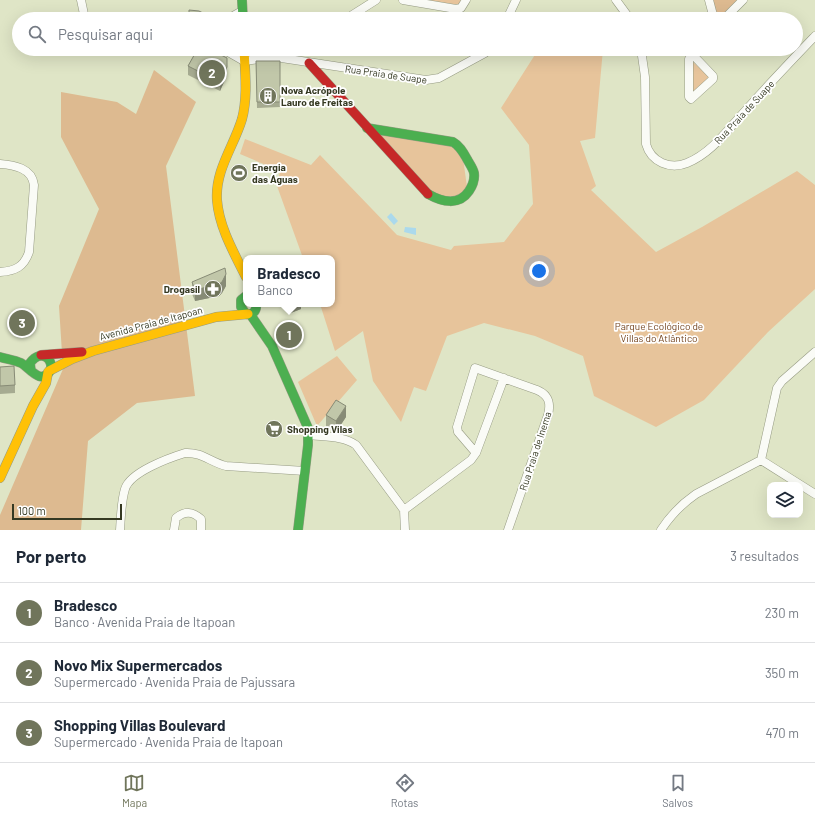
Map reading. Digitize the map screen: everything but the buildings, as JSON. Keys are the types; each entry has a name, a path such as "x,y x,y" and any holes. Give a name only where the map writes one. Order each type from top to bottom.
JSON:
{"street":[{"path":"81,0 84,12"},
{"path":"242,0 243,12"},
{"path":"357,12 376,0"},
{"path":"403,0 456,9 461,8 466,0"},
{"path":"510,12 516,0"},
{"path":"616,0 625,12"},
{"path":"709,0 712,12"},
{"path":"731,12 743,0"},
{"name":"Rua Praia de Suape","path":"803,49 815,36"},
{"path":"235,56 244,61"},
{"path":"243,271 218,212 216,200 217,187 221,172 244,111 244,56"},
{"name":"Rua Praia de Suape","path":"272,56 308,63 426,80 439,78 479,56"},
{"name":"Rua Praia de Suape","path":"642,56 645,77 645,136 647,148 653,158 668,165 678,166 697,158 719,140 797,56"},
{"path":"691,56 689,62 689,97 691,99 713,78 698,56"},
{"name":"Rua Praia de Suape","path":"244,61 275,57"},
{"path":"308,63 367,128 426,193 430,196 452,202 462,199 469,192 474,180 473,171 461,147 457,144 453,142 367,128"},
{"path":"0,164 14,165 21,168 31,175 34,185 29,252 27,258 18,268 12,271 0,272"},
{"path":"238,261 243,288 242,309 253,311 268,329 272,346 306,423 309,435 298,530"},
{"name":"Avenida Praia de Itapoan","path":"216,317 231,310 242,299"},
{"name":"Avenida Praia de Itapoan","path":"49,372 72,359 93,351 216,317 253,311"},
{"name":"Avenida Praia de Itapoan","path":"32,372 28,367 22,364 0,357 93,351"},
{"path":"661,530 692,496 761,460 777,388 782,381 815,352"},
{"path":"0,478 33,406 46,384 51,368 50,361 40,355 32,359 30,363 36,384 33,406"},
{"path":"404,510 471,460 476,454 504,378 475,368 456,427 458,432 476,454"},
{"path":"32,372 40,376 49,372"},
{"name":"Rua Praia de Inema","path":"504,378 542,393 549,400 550,404 548,415 508,530"},
{"path":"309,435 344,440 356,445 404,510 406,530"},
{"path":"120,530 123,496 125,488 129,482 142,471 185,453 199,454 213,462 226,466 305,471"},
{"path":"761,460 815,494"},
{"path":"174,530 176,518 184,512 188,512 201,519 201,530"}],"green space":[{"path":"426,0 461,0 459,5"},
{"name":"Parque Ecológico de Villas do Atlântico","path":"534,56 602,56 595,138 580,141 596,186 591,190 656,252 702,227 797,171 815,185 815,289 768,332 704,400 656,427 594,396 583,356 535,336 484,323 447,336 426,391 414,387 401,422 373,381 363,331 335,351 321,307 335,307 335,255 302,255 277,186 280,171 240,154 245,139 311,165 320,155 397,235 451,250 454,246 504,242 533,204 529,145 501,108"},
{"path":"691,60 709,77 691,96"},
{"path":"373,132 453,145 463,158 467,187 462,196 437,196"},
{"path":"337,356 357,380 317,426 298,382"}],"shaded area":[{"path":"712,0 740,0 729,12 716,12"},
{"path":"154,70 196,102 166,166 195,396 137,403 88,441 81,530 0,530 0,515 63,369 59,306 99,209 61,137 61,92 117,102 136,114"}],"water":[{"path":"391,213 398,221 394,225 387,217"},
{"path":"405,227 416,228 416,235 404,232"}],"traffic: fast":[{"path":"242,0 243,12"},
{"path":"367,128 453,142 459,147 473,169 474,178 472,187 465,196 455,201 444,201 428,194"},
{"path":"243,298 241,300 241,307 246,314 251,314 254,312 256,307"},
{"path":"250,314 272,346 308,428 308,445 298,530"},
{"path":"0,357 21,363 28,368 31,371 35,374 43,377 50,371 51,363 46,357 39,356 30,363 31,371"}],"traffic: slow":[{"path":"243,271 224,230 218,210 217,189 222,168 239,129 244,110 246,84 244,56"},
{"path":"49,371 72,359 93,351 216,317 248,314"},
{"path":"0,478 33,406 46,383 48,372"}],"traffic: jam":[{"path":"309,63 428,194"},
{"path":"41,355 82,352"}],"place":[{"name":"Novo Mix Supermercados","path":"212,73"},
{"name":"Nova Acrópole Lauro de Freitas","path":"268,96"},
{"name":"Energia das Águas","path":"239,173"},
{"name":"Drogasil","path":"213,289"},
{"name":"Shopping Villas Boulevard","path":"22,323"},
{"name":"Bradesco","path":"289,335"},
{"name":"Shopping Vilas","path":"274,429"}]}
